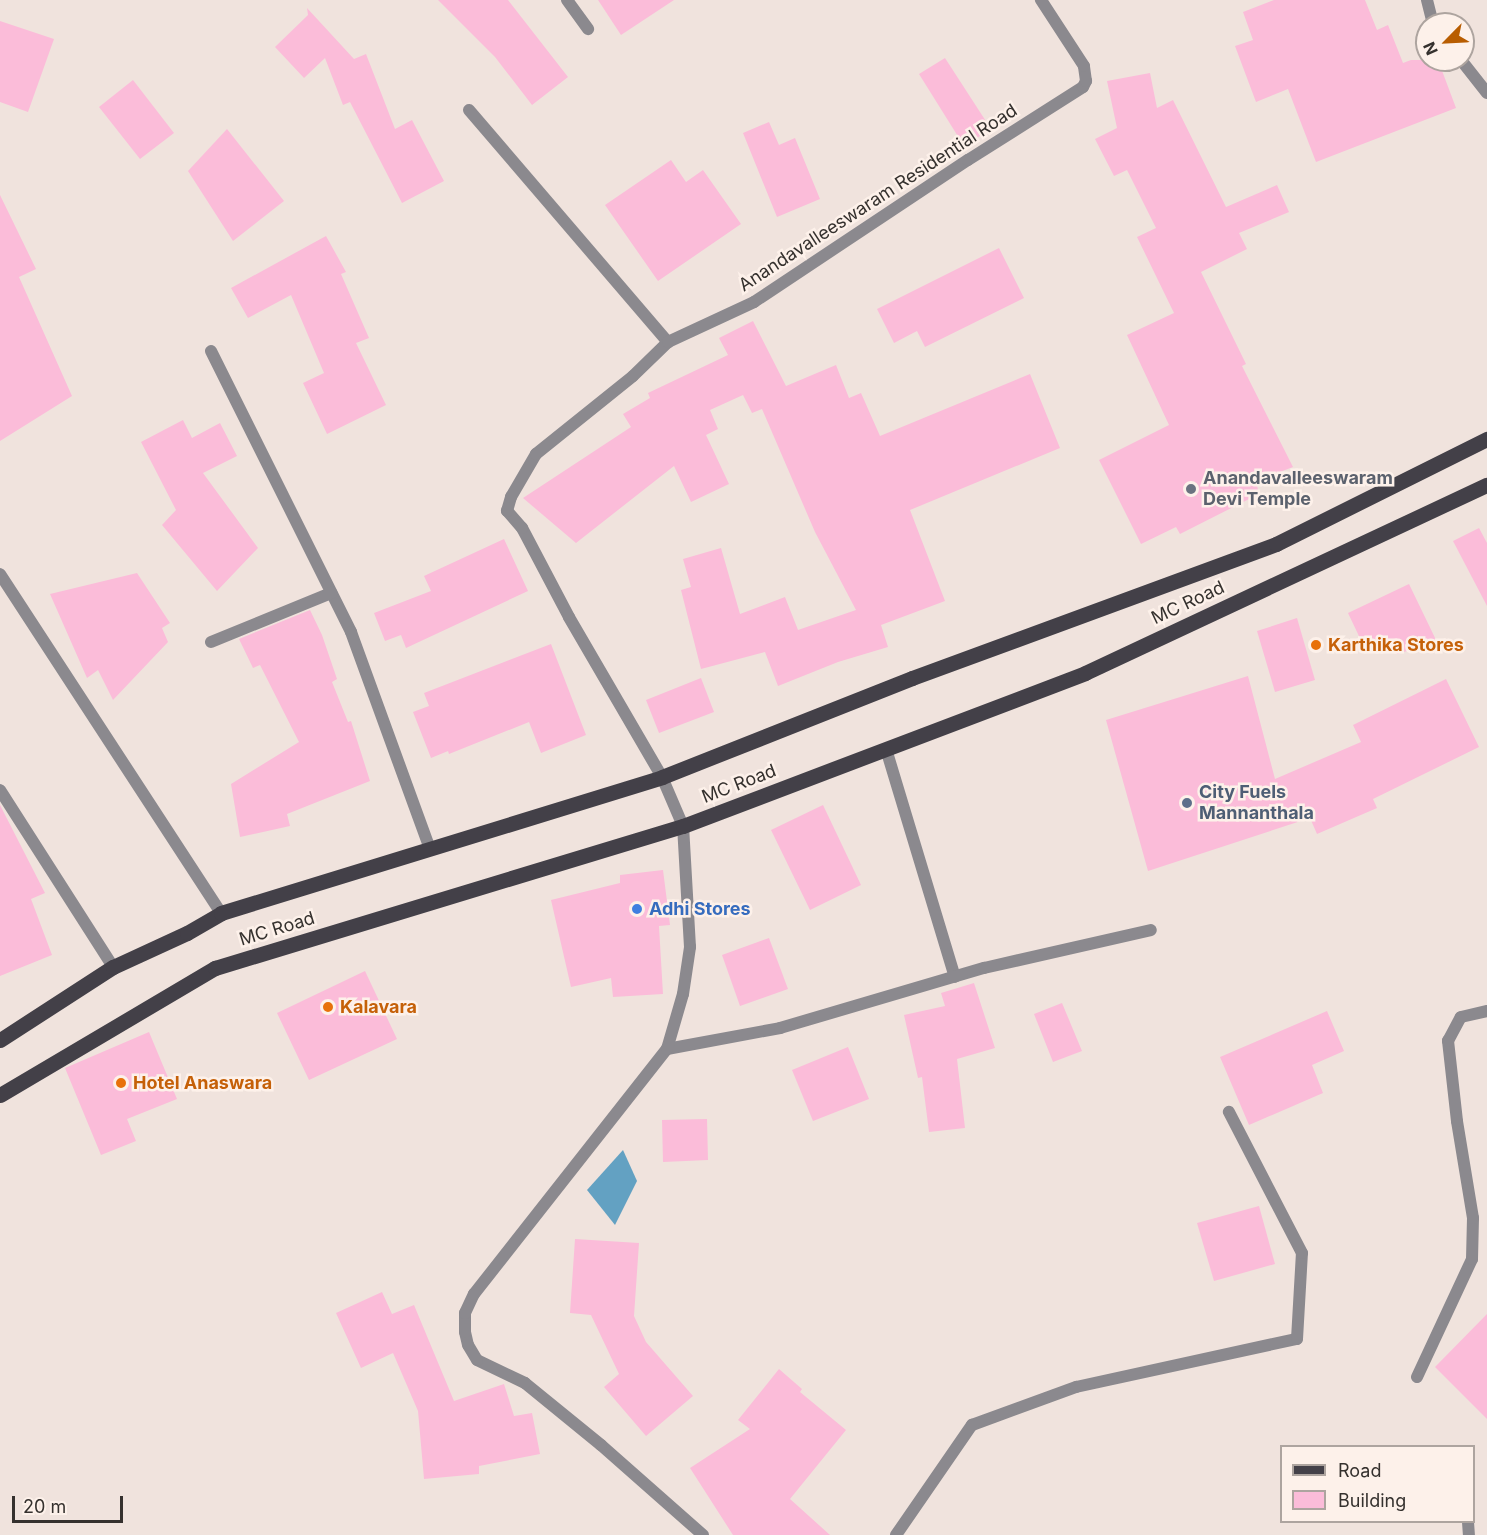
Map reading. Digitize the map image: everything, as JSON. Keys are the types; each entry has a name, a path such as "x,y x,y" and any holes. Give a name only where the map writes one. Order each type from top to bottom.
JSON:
{"main road":[{"name":"MC Road","path":"0,1040 113,967 187,933 221,913 662,777 912,678 1276,544 1487,439"},
{"name":"MC Road","path":"0,1095 215,968 683,826 886,749 1085,673 1487,485"}],"street":[{"path":"567,0 588,29"},
{"name":"Anandavalleeswaram Residential Road","path":"662,777 563,607 522,528 507,511 511,497 536,454 633,376 668,342 754,302 968,160 1083,87 1086,81 1084,66 1041,0"},
{"path":"1470,72 1487,93"},
{"path":"469,110 668,342"},
{"path":"212,351 351,632 430,849"},
{"path":"0,574 221,913"},
{"path":"211,642 331,593"},
{"path":"886,749 955,977"},
{"path":"662,777 683,826 690,947 682,994 667,1049 474,1294 465,1313 465,1332 468,1346 477,1360 525,1383 601,1444 703,1535"},
{"path":"0,790 113,967"},
{"path":"667,1049 780,1028 955,977 1151,930"},
{"path":"1417,1377 1472,1258 1473,1218 1457,1121 1448,1041 1461,1017 1487,1011"},
{"path":"896,1535 972,1425 1076,1387 1297,1339 1302,1253 1229,1112"}],"water":[{"path":"623,1150 637,1181 615,1225 587,1190"}],"building":[{"path":"438,0 508,0 568,77 532,105 495,57"},
{"path":"598,0 674,0 621,35"},
{"path":"1274,0 1365,0 1377,30 1388,25 1403,63 1415,60 1415,72 1442,72 1456,108 1316,162 1288,89 1256,102 1235,46 1253,40 1243,12"},
{"path":"307,8 354,59 366,54 395,129 412,120 444,181 402,203 350,102 343,105 325,58 304,78 275,47 308,15"},
{"path":"0,21 54,39 28,112 0,102"},
{"path":"945,58 991,129 964,146 919,74"},
{"path":"1150,73 1157,108 1173,100 1226,207 1277,185 1289,212 1239,233 1247,249 1201,272 1246,364 1242,366 1293,467 1256,481 1259,494 1180,534 1176,527 1141,544 1099,460 1169,425 1127,335 1174,313 1137,237 1156,228 1127,170 1114,176 1095,139 1117,128 1107,81"},
{"path":"133,80 174,133 140,159 99,107"},
{"path":"769,122 779,145 795,138 820,199 777,217 743,133"},
{"path":"227,129 284,201 233,241 188,171"},
{"path":"671,160 686,182 703,170 741,224 658,281 605,205"},
{"path":"0,195 36,269 19,277 72,396 0,441"},
{"path":"326,236 346,272 341,274 369,338 356,343 386,405 327,434 303,383 324,373 291,295 248,318 231,288"},
{"path":"999,248 1024,298 925,347 917,331 894,343 877,309"},
{"path":"753,321 786,386 836,365 849,398 861,393 880,436 1030,374 1060,448 910,510 945,601 881,625 888,647 838,662 778,686 765,652 701,669 681,590 691,587 683,559 721,548 740,614 785,597 798,630 856,610 815,532 762,409 752,413 743,395 710,410 718,429 706,435 729,484 691,502 674,466 576,543 523,498 631,427 623,414 650,398 648,393 728,355 719,338"},
{"path":"183,420 192,438 220,423 237,456 203,473 258,548 217,591 162,525 176,510 141,442"},
{"path":"1479,528 1487,543 1487,606 1453,541"},
{"path":"504,539 528,591 406,648 401,635 385,641 374,613 431,591 424,576"},
{"path":"137,573 170,623 162,628 168,642 113,700 98,670 87,678 50,594"},
{"path":"1409,584 1437,642 1397,654 1391,642 1367,653 1348,613"},
{"path":"310,610 322,635 337,679 332,682 348,722 351,721 370,781 287,814 290,826 240,837 231,784 299,742 260,665 253,668 239,639"},
{"path":"1297,618 1315,680 1275,692 1257,631"},
{"path":"551,644 586,735 541,753 529,722 449,754 448,751 431,758 413,712 429,706 424,693"},
{"path":"1248,676 1275,779 1361,742 1353,725 1446,679 1479,747 1373,799 1377,808 1317,834 1310,818 1148,871 1106,720"},
{"path":"701,678 714,712 659,733 646,700"},
{"path":"0,805 45,893 31,899 52,955 0,976"},
{"path":"823,805 861,885 810,910 771,830"},
{"path":"663,870 670,925 659,926 663,994 613,997 611,978 571,987 551,900 620,883 620,875"},
{"path":"769,938 788,989 740,1006 722,955"},
{"path":"365,971 397,1039 309,1080 277,1013"},
{"path":"974,983 995,1048 957,1059 965,1128 929,1132 922,1077 918,1078 904,1015 945,1006 941,993"},
{"path":"1062,1003 1082,1051 1053,1062 1034,1014"},
{"path":"1327,1011 1344,1051 1312,1065 1323,1093 1249,1125 1220,1057"},
{"name":"Hotel Anaswara","path":"149,1032 177,1099 127,1119 136,1141 101,1155 65,1068"},
{"path":"848,1047 869,1099 813,1121 792,1070"},
{"path":"707,1119 708,1160 663,1162 662,1120"},
{"path":"1259,1206 1275,1264 1214,1281 1197,1223"},
{"path":"575,1239 639,1243 634,1316 646,1342 693,1396 646,1436 604,1387 619,1374 591,1315 570,1313"},
{"path":"382,1292 392,1314 414,1305 454,1401 504,1384 514,1416 532,1413 540,1454 479,1466 479,1474 424,1479 418,1411 393,1353 361,1368 336,1313"},
{"path":"1487,1314 1487,1419 1435,1367"},
{"path":"779,1369 802,1389 800,1392 846,1430 790,1499 830,1535 733,1535 690,1468 750,1429 738,1420"}],"place":[{"name":"Anandavalleeswaram Devi Temple","path":"1191,489"},
{"name":"Karthika Stores","path":"1316,645"},
{"name":"City Fuels Mannanthala","path":"1187,803"},
{"name":"Adhi Stores","path":"637,909"},
{"name":"Kalavara","path":"328,1007"},
{"name":"Hotel Anaswara","path":"121,1083"}]}
